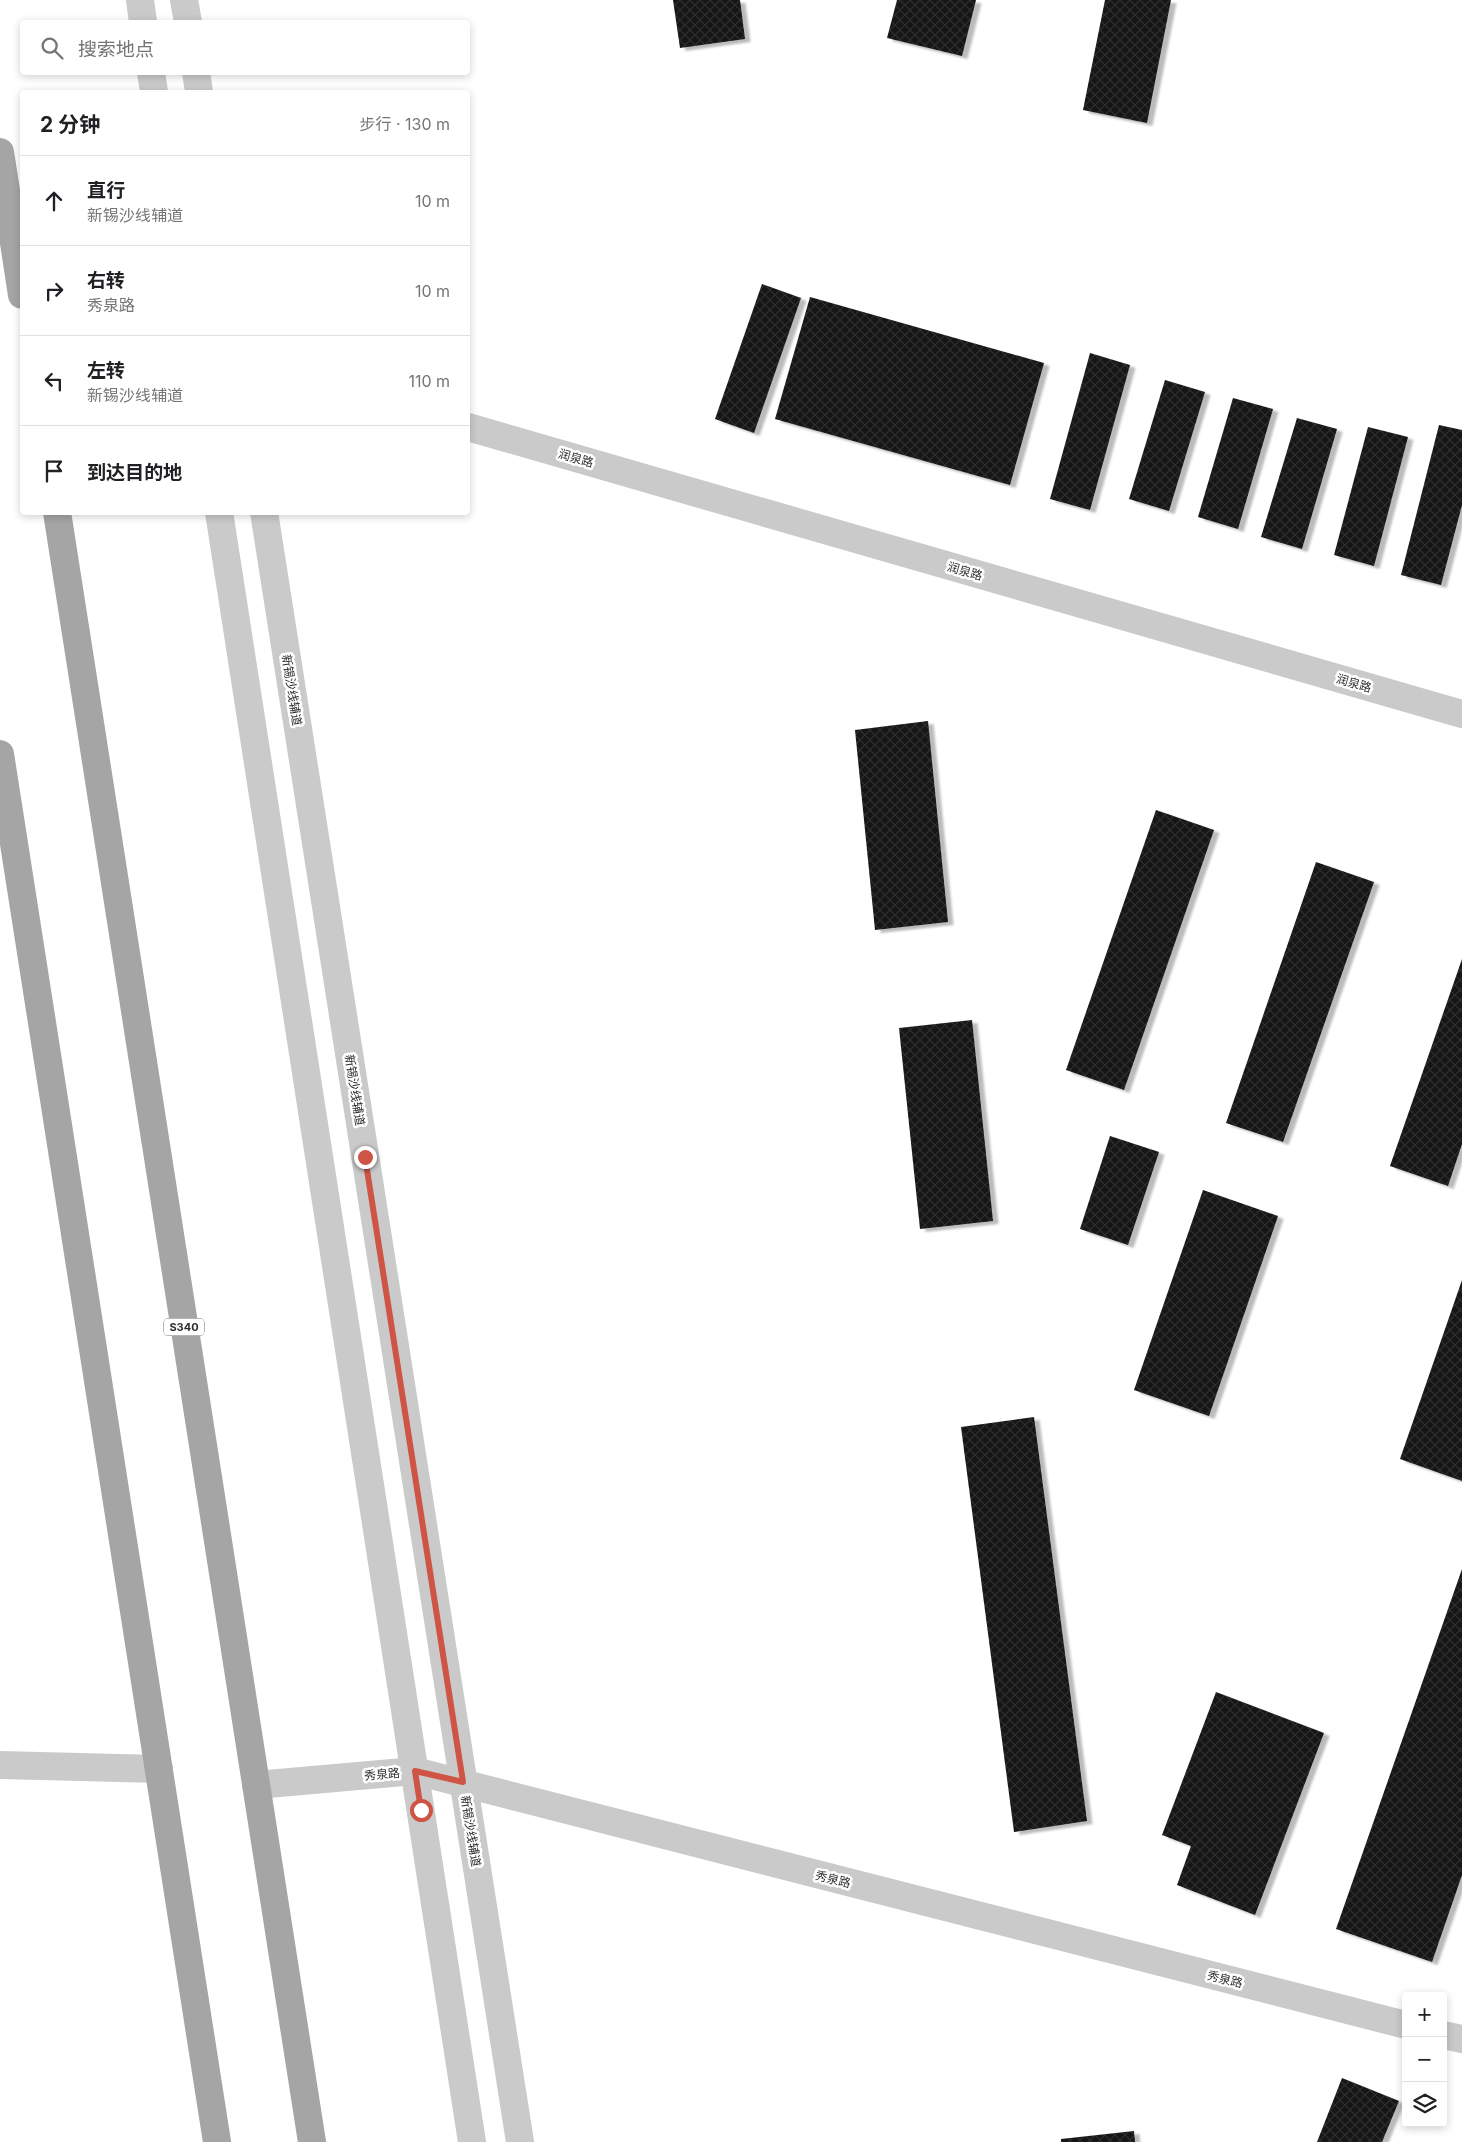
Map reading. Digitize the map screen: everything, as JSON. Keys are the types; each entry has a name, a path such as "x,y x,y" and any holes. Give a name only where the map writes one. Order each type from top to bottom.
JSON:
{"main road":[{"path":"0,152 20,282"},
{"name":"S340","path":"56,515 312,2142"},
{"path":"0,754 218,2142"}],"street":[{"path":"140,0 143,20"},
{"path":"184,0 188,20"},
{"path":"151,75 154,90"},
{"path":"196,75 199,90"},
{"name":"润泉路","path":"470,428 1462,714"},
{"path":"220,515 472,2142"},
{"name":"新锡沙线辅道","path":"264,515 520,2142"},
{"path":"0,1765 159,1769"},
{"name":"秀泉路","path":"256,1784 415,1771 1402,2024"},
{"path":"1447,2035 1462,2039"}],"building":[{"path":"673,0 740,0 745,39 680,48"},
{"path":"897,0 976,0 962,56 887,38"},
{"path":"1105,0 1171,0 1147,123 1083,110"},
{"path":"762,284 801,298 754,433 715,419"},
{"path":"810,297 1044,363 1010,485 775,419"},
{"path":"1090,353 1130,365 1090,510 1050,499"},
{"path":"1165,380 1205,392 1169,511 1129,499"},
{"path":"1233,398 1273,409 1238,529 1198,517"},
{"path":"1297,418 1337,429 1302,549 1261,537"},
{"path":"1439,425 1462,430 1462,505 1441,585 1401,575"},
{"path":"1368,427 1408,437 1374,566 1334,555"},
{"path":"928,721 948,922 875,930 855,730"},
{"path":"1156,810 1214,830 1124,1090 1066,1070"},
{"path":"1316,862 1374,882 1283,1142 1226,1123"},
{"path":"1462,959 1462,1144 1448,1186 1390,1166"},
{"path":"972,1020 993,1221 920,1229 899,1028"},
{"path":"1110,1136 1159,1152 1128,1245 1080,1229"},
{"path":"1203,1190 1278,1216 1209,1416 1134,1390"},
{"path":"1462,1280 1462,1481 1400,1459"},
{"path":"1034,1417 1087,1821 1014,1832 961,1427"},
{"path":"1462,1569 1462,1875 1432,1962 1336,1929"},
{"path":"1216,1692 1324,1733 1255,1915 1177,1885 1191,1846 1162,1835"},
{"path":"1342,2078 1399,2101 1382,2142 1317,2142"},
{"path":"1134,2131 1135,2142 1061,2142 1061,2139"}],"route":[{"path":"365,1157 463,1782 415,1771 421,1810"}]}
